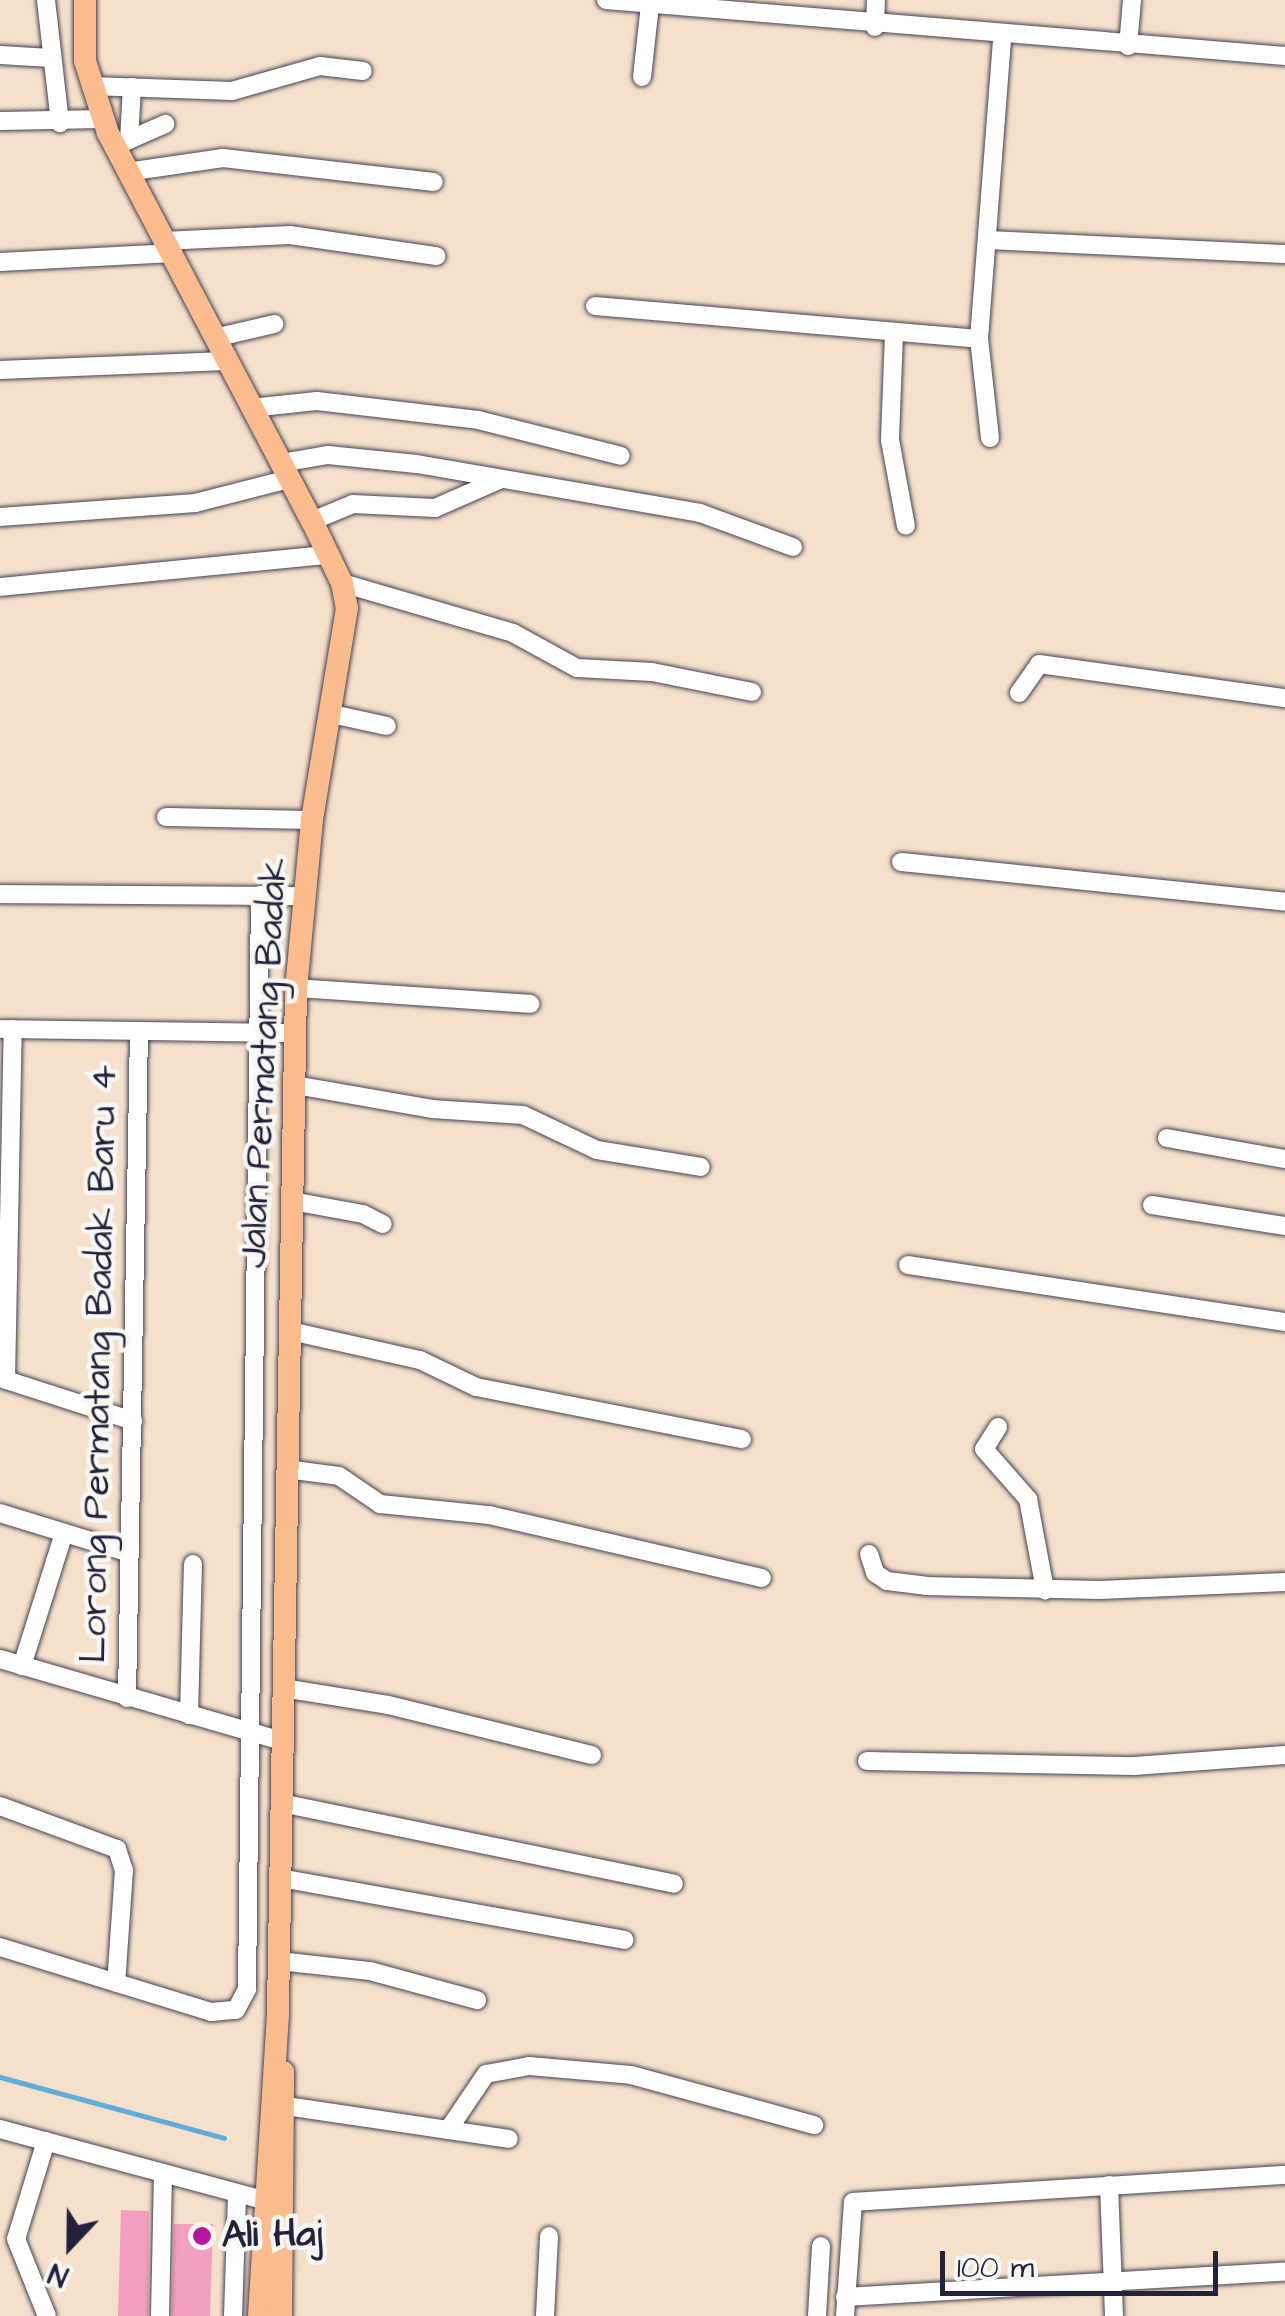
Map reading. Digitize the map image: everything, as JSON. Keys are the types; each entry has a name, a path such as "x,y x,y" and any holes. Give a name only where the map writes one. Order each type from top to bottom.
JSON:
{"main road":[{"name":"Jalan Permatang Badak","path":"85,0 91,86 102,119 122,143 128,172 342,582 345,631 312,820 296,988 275,2203 281,2316"},
{"name":"Jalan Permatang Badak","path":"259,2316 286,2106 278,2014"}],"street":[{"path":"46,0 60,123"},
{"path":"606,0 671,3 874,27 1285,56"},
{"path":"874,27 876,0"},
{"path":"1128,46 1132,0"},
{"path":"642,77 650,4"},
{"path":"990,438 979,339 1002,36"},
{"path":"0,54 51,58"},
{"path":"91,86 232,91 320,66 363,71"},
{"path":"122,143 132,87"},
{"path":"0,120 60,123 102,119"},
{"path":"0,135 29,122"},
{"path":"122,143 164,124"},
{"path":"128,172 169,160 222,158 434,182"},
{"path":"0,262 290,235 436,256"},
{"path":"987,240 1285,254"},
{"path":"595,306 979,339"},
{"path":"214,338 274,324"},
{"path":"894,334 890,440 906,526"},
{"path":"0,370 226,360"},
{"path":"251,408 317,401 478,420 621,456"},
{"path":"0,516 223,500 285,471 363,457 700,513 793,548"},
{"path":"312,522 353,504 435,508 499,480"},
{"path":"0,586 329,555"},
{"path":"342,582 513,634 576,668 652,672 752,692"},
{"path":"1019,693 1039,664 1285,698"},
{"path":"332,714 387,726"},
{"path":"166,818 312,820"},
{"path":"902,862 1285,902"},
{"path":"0,894 304,896"},
{"path":"0,1947 211,2012 236,2010 247,1989 260,896"},
{"path":"296,988 530,1004"},
{"path":"133,1421 3,1379 7,1029 296,1033"},
{"name":"Lorong Permatang Badak Baru 4","path":"127,1698 139,1031"},
{"path":"295,1084 432,1109 523,1115 607,1152 701,1167"},
{"path":"1166,1138 1285,1159"},
{"path":"292,1201 364,1214 382,1224"},
{"path":"1152,1205 1285,1226"},
{"path":"908,1264 1285,1322"},
{"path":"290,1331 420,1360 476,1387 742,1438"},
{"path":"998,1427 984,1449 1028,1499 1045,1590"},
{"path":"286,1470 340,1476 380,1504 489,1515 762,1578"},
{"path":"0,1513 130,1553"},
{"path":"22,1666 64,1534"},
{"path":"869,1554 875,1574 900,1584 1045,1590 1285,1582"},
{"path":"189,1716 193,1564"},
{"path":"0,1659 282,1741"},
{"path":"283,1688 388,1705 592,1756"},
{"path":"868,1761 1134,1766 1285,1755"},
{"path":"282,1803 478,1849 674,1884"},
{"path":"0,1806 117,1848 124,1870 116,1982"},
{"path":"280,1878 624,1940"},
{"path":"279,1961 370,1971 477,2000"},
{"path":"448,2130 486,2074 529,2066 630,2074 814,2125"},
{"path":"286,2106 509,2138"},
{"path":"0,2129 275,2203"},
{"path":"46,2141 16,2239 47,2316"},
{"path":"160,2316 163,2173"},
{"path":"1285,2175 853,2202 845,2307 1285,2272"},
{"path":"1108,2185 1114,2316"},
{"path":"232,2316 236,2194"},
{"path":"545,2316 549,2236"},
{"path":"816,2316 821,2246"}],"building":[{"path":"121,2210 149,2211 148,2316 118,2316"},
{"path":"174,2224 213,2224 210,2316 172,2316"}],"waterway":[{"path":"0,2077 224,2138"}],"place":[{"name":"Ali Haj","path":"202,2236"}]}
